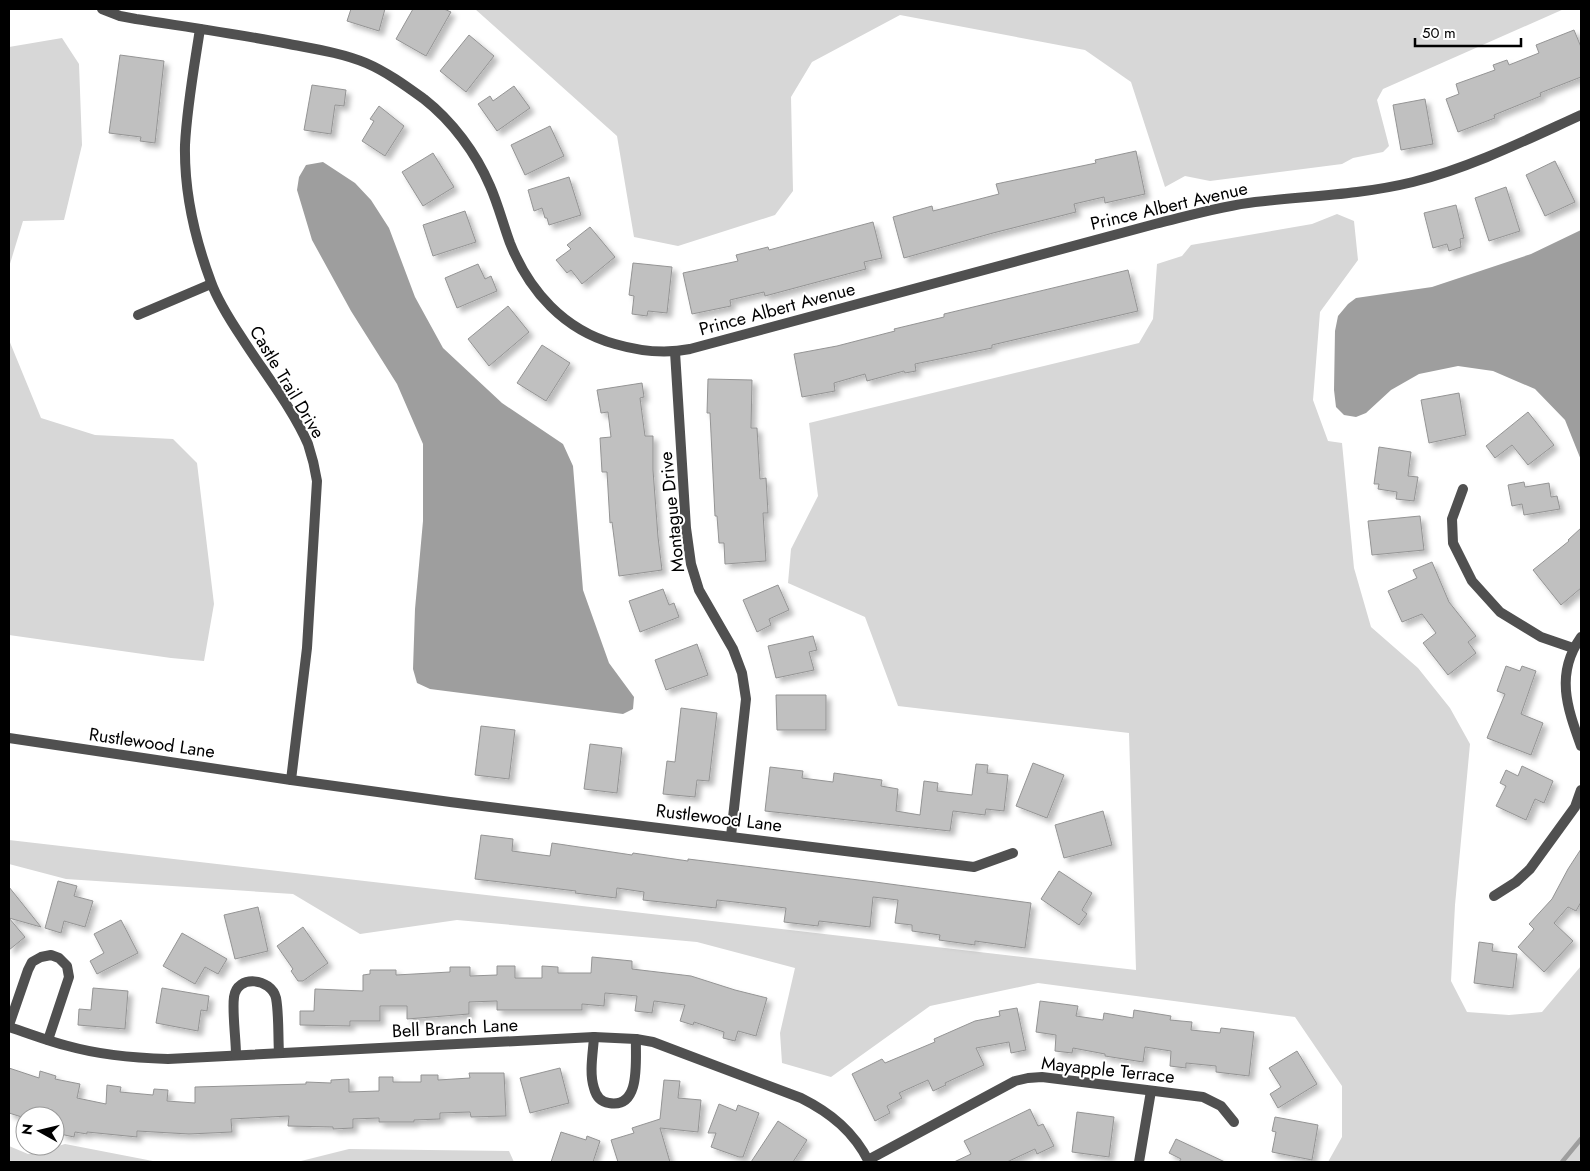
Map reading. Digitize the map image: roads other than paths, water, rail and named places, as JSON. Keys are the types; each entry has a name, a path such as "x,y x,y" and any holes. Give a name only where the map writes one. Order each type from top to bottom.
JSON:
{"street":[{"name":"Prince Albert Avenue","path":"102,9 136,20 245,36 328,51 366,63 395,79 425,100 450,123 472,153 490,186 510,243 522,269 543,300 570,323 600,340 630,348 675,352 1136,228 1214,210 1253,202 1352,194 1413,182 1473,164 1581,115"},
{"name":"Castle Trail Drive","path":"200,29 188,105 185,146 186,182 194,225 211,284 241,337 292,415 307,442 317,481 306,648 291,780"},
{"path":"138,315 211,284"},
{"name":"Montague Drive","path":"675,352 686,528 691,564 698,590 733,650 742,673 746,699 732,836"},
{"path":"1463,489 1452,519 1453,543 1472,581 1500,612 1542,637 1573,648"},
{"path":"1581,637 1573,648 1567,671 1565,692 1581,746"},
{"name":"Rustlewood Lane","path":"9,738 419,798 974,867 1013,854"},
{"path":"1494,896 1516,882 1530,869 1574,807 1581,790"},
{"path":"9,1026 32,962 41,957 51,956 60,958 68,966 70,977 48,1040"},
{"path":"236,1055 234,996 239,986 247,981 259,982 269,986 276,997 279,1052"},
{"name":"Bell Branch Lane","path":"9,1026 48,1040 93,1052 134,1058 168,1060 279,1052 594,1037 636,1039 676,1050 801,1098 819,1107 843,1125 857,1141 869,1161"},
{"path":"594,1037 593,1086 599,1098 608,1103 618,1104 628,1099 633,1089 636,1039"},
{"name":"Mayapple Terrace","path":"869,1161 1015,1081 1028,1078 1042,1078 1203,1097 1212,1100 1229,1113 1234,1122"},
{"path":"1139,1162 1150,1090"}],"waterway":[{"path":"1562,1162 1581,1139"}]}
